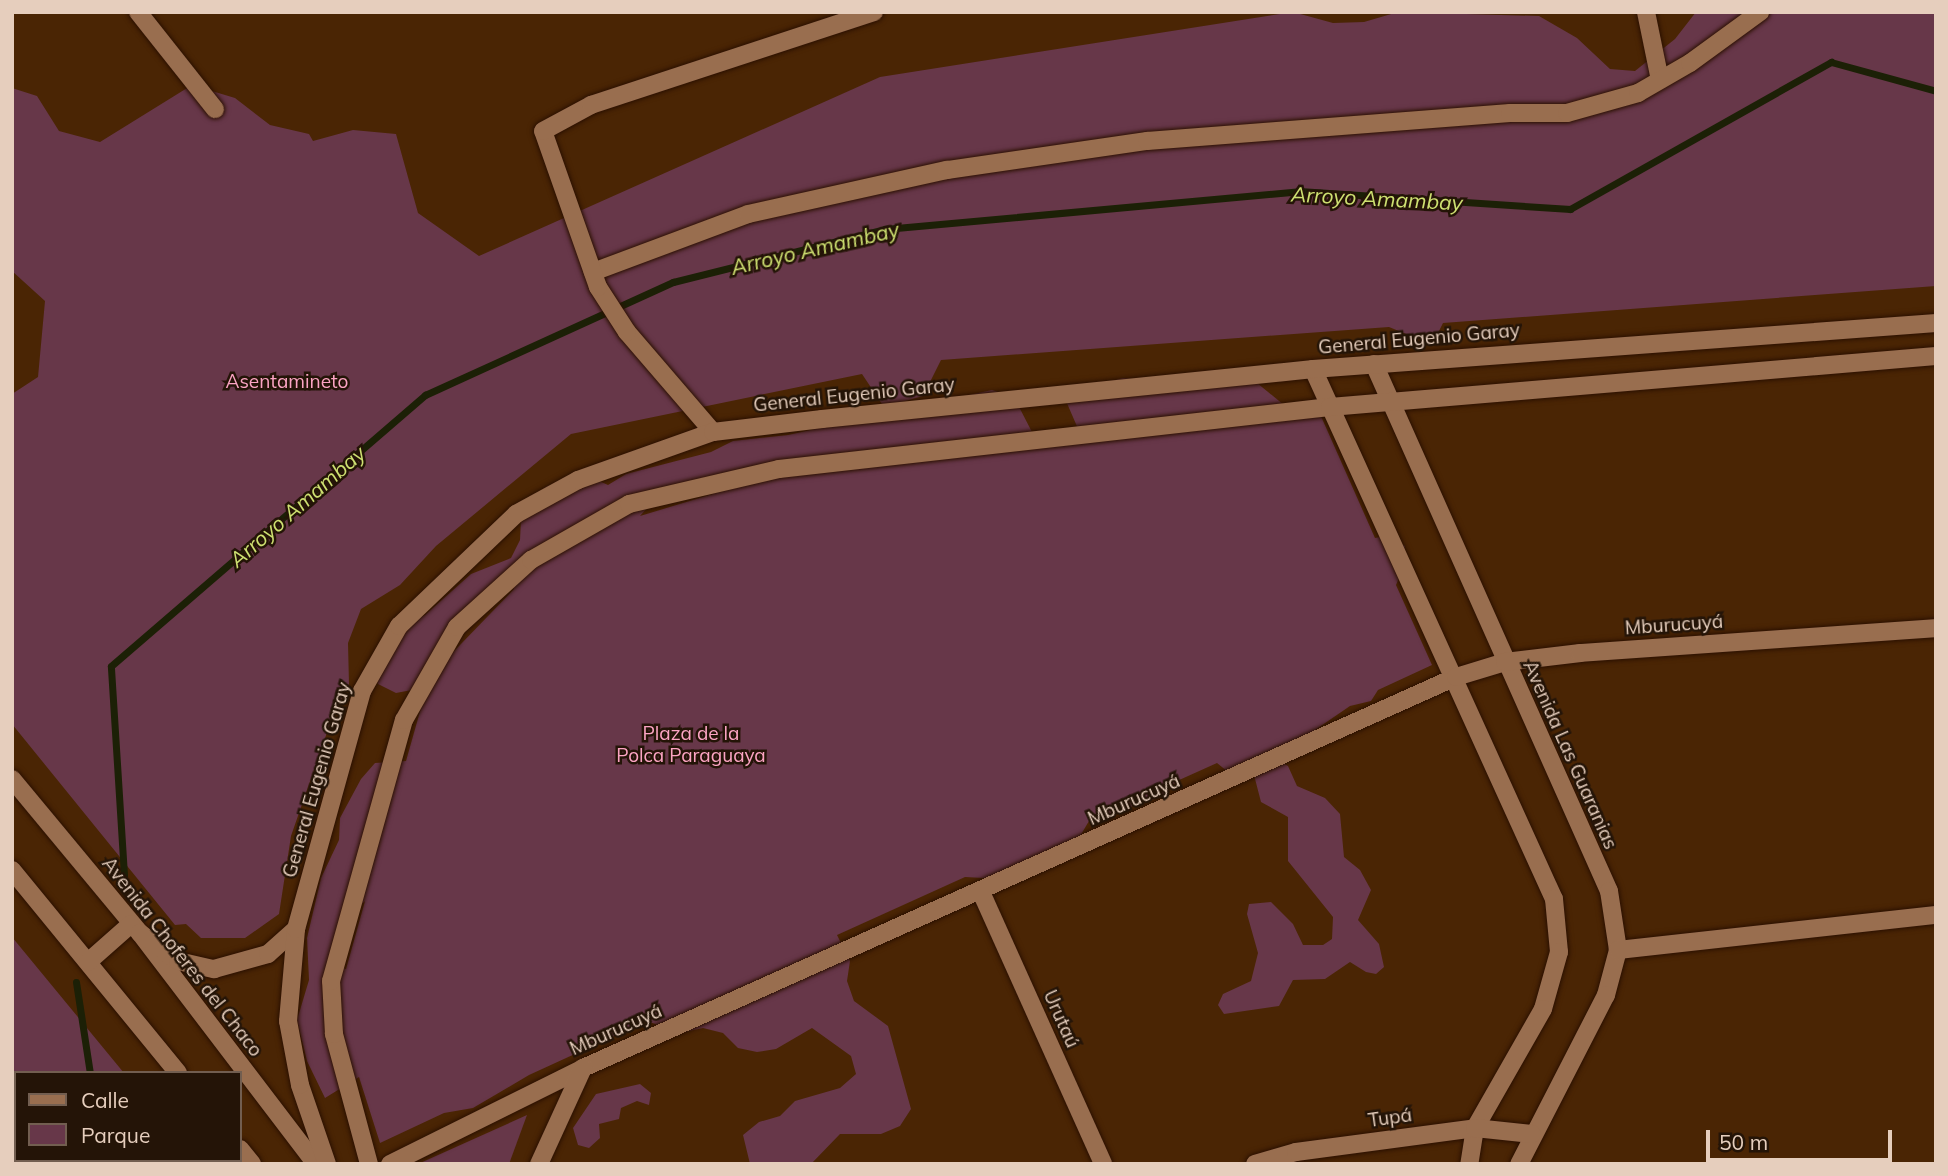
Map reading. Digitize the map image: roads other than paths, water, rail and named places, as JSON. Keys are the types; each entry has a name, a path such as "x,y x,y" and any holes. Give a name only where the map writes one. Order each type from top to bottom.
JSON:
{"street":[{"path":"138,12 215,109"},
{"path":"713,432 627,332 595,280 543,131 591,105 874,12"},
{"path":"1646,12 1660,80"},
{"path":"595,280 748,214 947,170 1147,141 1510,113 1567,113 1638,93 1760,12"},
{"name":"General Eugenio Garay","path":"327,1164 300,1085 288,1021 296,929 362,691 399,626 516,514 578,480 713,432 1313,369 1936,323"},
{"path":"369,1164 334,1034 331,981 404,720 457,627 531,560 629,504 779,469 1330,407 1936,356"},
{"name":"Avenida Las Guaranias","path":"1374,364 1609,891 1618,950 1606,995 1532,1134 1520,1164"},
{"path":"1313,369 1457,677 1553,899 1559,952 1543,1009 1475,1128 1469,1164"},
{"name":"Mburucuyá","path":"390,1164 583,1068 1457,677 1505,662 1936,628"},
{"name":"Avenida Choferes del Chaco","path":"12,779 135,928 316,1164"},
{"path":"12,870 176,1071"},
{"name":"Urutaú","path":"981,892 1103,1164"},
{"path":"1618,950 1936,915"},
{"path":"88,962 135,928 178,961 214,969 268,954 296,929"},
{"path":"539,1164 583,1068"},
{"name":"Tupá","path":"1255,1164 1296,1152 1475,1128 1532,1134"}],"waterway":[{"name":"Arroyo Amambay","path":"124,875 111,666 425,395 673,282 885,229 1299,191 1570,209 1831,62 1936,91"},
{"name":"Arroyo Amambay","path":"76,982 90,1071"}],"park label":[{"name":"Asentamineto","path":"287,382"},
{"name":"Plaza de la Polca Paraguaya","path":"691,745"}]}
